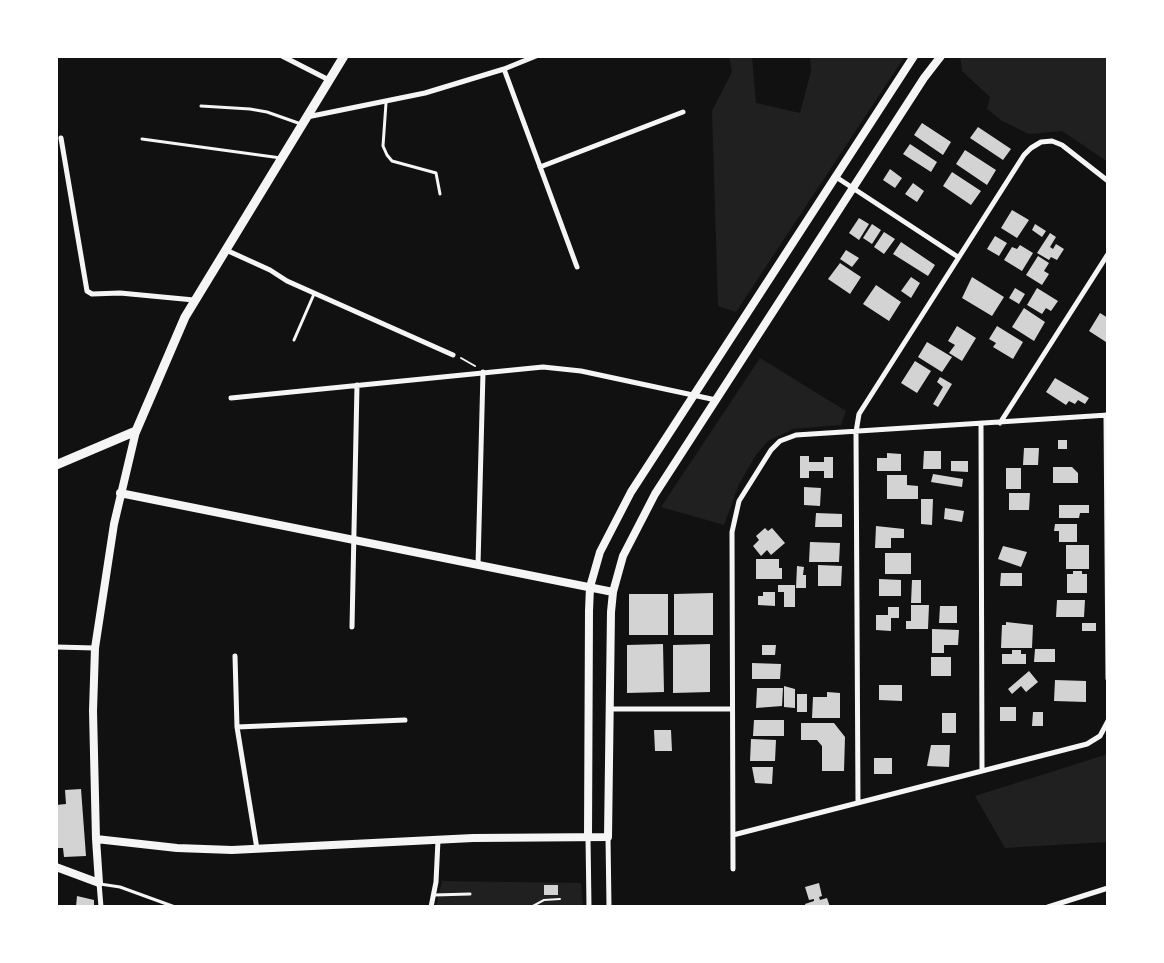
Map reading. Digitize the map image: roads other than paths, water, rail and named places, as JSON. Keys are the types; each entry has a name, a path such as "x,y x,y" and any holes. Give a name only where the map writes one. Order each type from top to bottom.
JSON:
{"main road":[{"path":"56,465 136,430 176,335 194,300 344,56"}],"street":[{"path":"282,56 329,80"},
{"path":"304,121 386,103 504,69 536,56"},
{"path":"589,907 590,587 600,552 618,515 914,56"},
{"path":"609,907 610,634 613,592 623,556 643,515 716,400 924,78 941,56"},
{"path":"504,69 577,267"},
{"path":"540,166 683,112"},
{"path":"61,138 87,290 92,294 120,293 194,300"},
{"path":"858,803 856,423 863,407 1024,155 1041,142 1052,141 1062,145 1108,181"},
{"path":"836,177 958,257"},
{"path":"225,249 314,294 453,354"},
{"path":"1000,422 1108,254"},
{"path":"231,398 524,367 562,368 716,400"},
{"path":"478,565 482,372"},
{"path":"352,627 357,385"},
{"path":"733,869 732,540 734,516 740,501 762,462 780,441 796,436 1107,415 1108,679"},
{"path":"980,424 982,771"},
{"path":"101,907 96,839 93,711 95,648 107,563 120,493 136,430"},
{"path":"120,493 613,592"},
{"path":"56,647 95,648"},
{"path":"234,656 237,727 257,849"},
{"path":"609,709 732,709"},
{"path":"237,727 405,720"},
{"path":"733,835 1088,744 1100,736 1108,721"},
{"path":"96,839 208,850 438,840 608,838"},
{"path":"431,907 434,895 438,840"},
{"path":"56,867 99,883"},
{"path":"1048,907 1108,888"}],"lane":[{"path":"386,103 383,146 387,155 392,161 436,173 440,194"},
{"path":"201,106 250,109 304,121"},
{"path":"142,139 281,158"},
{"path":"294,340 314,294"},
{"path":"99,883 120,887 175,907"},
{"path":"434,895 470,894"}]}
